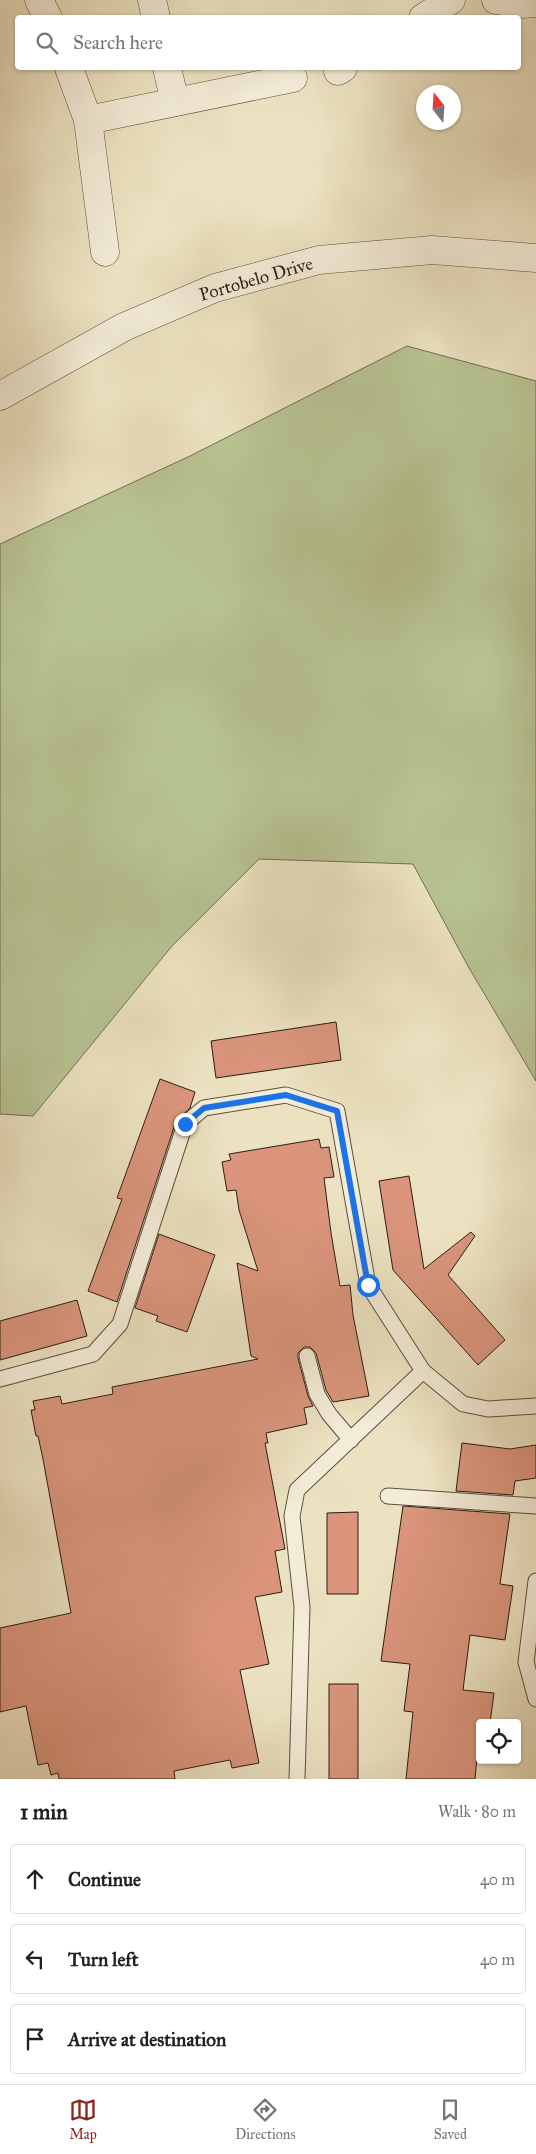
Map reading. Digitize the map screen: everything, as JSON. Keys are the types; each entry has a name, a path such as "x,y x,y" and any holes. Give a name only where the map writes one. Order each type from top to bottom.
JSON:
{"street":[{"path":"39,0 46,15"},
{"path":"152,0 155,15"},
{"path":"428,15 451,0"},
{"path":"496,0 521,4 536,3"},
{"path":"69,70 88,120 106,252"},
{"path":"167,70 175,102"},
{"path":"88,120 293,78"},
{"name":"Portobelo Drive","path":"0,396 124,327 215,288 319,260 432,250 536,258"}],"lane":[{"path":"0,1379 93,1354 120,1324 185,1124 204,1108 286,1095 337,1111 368,1285 423,1371 464,1404 488,1409 536,1406"},
{"path":"307,1356 317,1394 328,1414 351,1440"},
{"path":"297,1779 302,1607 292,1516 297,1490 423,1371"},
{"path":"388,1496 536,1506"},
{"path":"536,1582 526,1662 536,1699"}],"green space":[{"path":"407,346 536,381 536,1081 469,968 413,864 259,859 172,946 33,1116 0,1114 0,544 190,456"}],"building":[{"path":"336,1022 341,1060 216,1078 211,1041"},
{"path":"160,1079 195,1092 190,1108 176,1121 117,1302 88,1291 122,1199 117,1198"},
{"path":"319,1139 321,1148 329,1147 334,1177 324,1178 331,1233 340,1286 350,1285 353,1315 369,1396 333,1402 326,1390 316,1353 310,1347 304,1347 298,1353 298,1358 308,1396 313,1406 304,1408 307,1424 266,1433 268,1443 265,1443 285,1549 275,1551 282,1592 255,1597 269,1664 240,1670 259,1763 232,1768 230,1760 174,1771 175,1779 59,1779 58,1773 51,1775 48,1763 38,1765 26,1706 0,1712 0,1628 71,1613 43,1459 31,1410 35,1410 33,1401 60,1396 62,1404 113,1394 112,1387 258,1359 251,1356 237,1263 258,1271 239,1210 236,1190 227,1191 222,1162 231,1160 229,1154"},
{"path":"409,1176 424,1269 471,1232 475,1236 448,1275 505,1340 478,1365 393,1270 379,1181"},
{"path":"159,1234 215,1255 187,1332 156,1321 158,1316 135,1308"},
{"path":"77,1300 87,1336 0,1360 0,1321"},
{"path":"462,1443 510,1449 536,1445 536,1478 515,1481 513,1495 456,1491"},
{"path":"403,1506 510,1514 500,1584 513,1586 505,1640 470,1635 463,1690 494,1693 491,1719 476,1719 475,1779 406,1779 413,1712 404,1711 410,1664 381,1661"},
{"path":"358,1512 358,1594 327,1594 327,1513"},
{"path":"329,1684 358,1684 358,1779 329,1779"}],"route":[{"path":"185,1124 204,1108 286,1095 337,1111 368,1285"}]}
